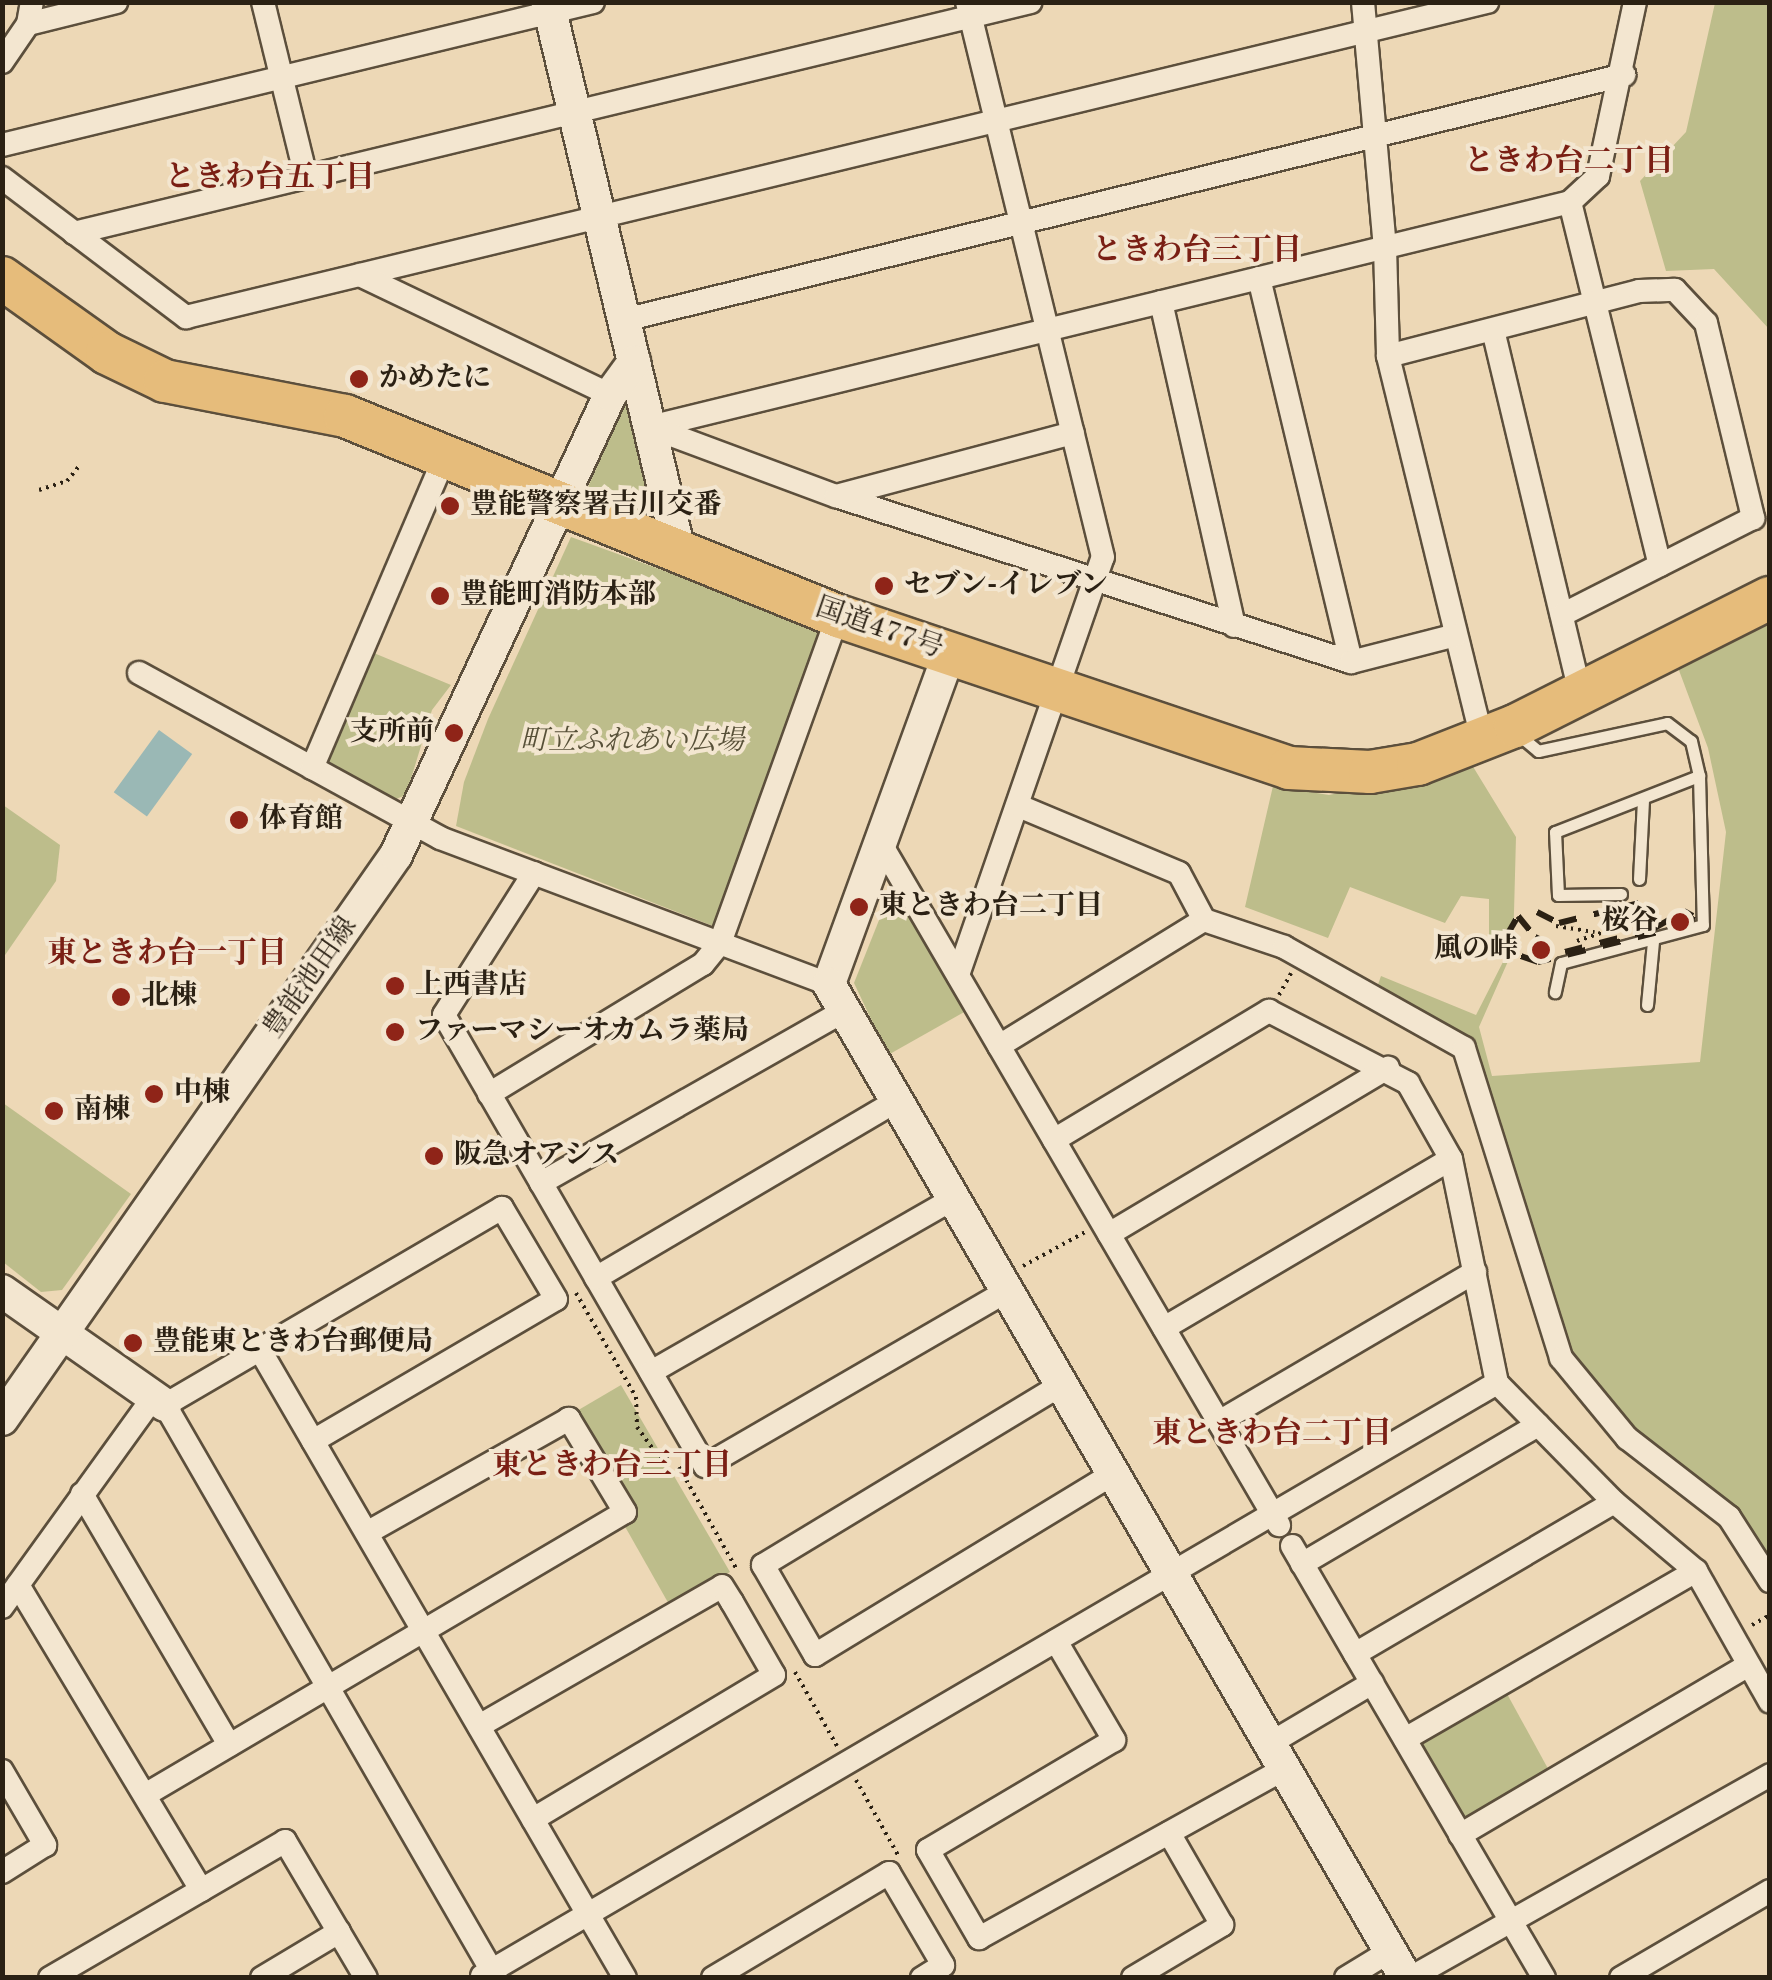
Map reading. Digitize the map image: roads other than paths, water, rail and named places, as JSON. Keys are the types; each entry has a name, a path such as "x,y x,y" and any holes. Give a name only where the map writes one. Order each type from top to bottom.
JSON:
{"highway":[{"name":"国道477号","path":"2,278 107,354 165,381 344,416 680,556 838,616 1289,768 1370,772 1418,764 1498,733 1770,598"}],"street":[{"path":"2,62 30,13 116,2"},
{"path":"264,2 306,177"},
{"path":"2,145 282,78 549,8 593,2"},
{"path":"74,233 574,112 969,10 1030,2"},
{"path":"1363,2 1370,31 1386,247 1388,356 1456,635 1498,733"},
{"path":"2,178 186,317 1487,2"},
{"path":"650,427 1570,202 1598,176 1624,75 1635,2"},
{"path":"549,8 680,556"},
{"path":"958,974 1020,807 1103,557 969,10"},
{"path":"624,320 1624,75"},
{"path":"1570,202 1660,565"},
{"path":"360,275 610,395"},
{"path":"1259,278 1351,662"},
{"path":"1388,356 1639,291 1675,290 1706,323 1753,518 1562,615"},
{"path":"1161,302 1234,626"},
{"path":"1493,330 1580,692"},
{"name":"豊能池田線","path":"2,1419 414,824 610,395 634,362"},
{"path":"650,427 836,496 1351,662 1456,635"},
{"path":"836,496 1073,433"},
{"path":"312,768 445,456"},
{"path":"490,1094 704,964 720,944 838,616"},
{"path":"542,1183 835,998 881,844 949,654"},
{"path":"139,673 414,824 720,944 835,998 950,1201 1402,1968"},
{"path":"1020,807 1180,873 1204,920 1301,956 1464,1048 1561,1358 1627,1438 1729,1518 1770,1581"},
{"path":"881,844 1276,1519"},
{"path":"534,873 444,1016 705,1466 1001,1287"},
{"path":"999,1046 1204,920"},
{"path":"1054,1140 1270,1011 1388,1068 1408,1083 1451,1159 1497,1383 1614,1502 1696,1571 1770,1702"},
{"path":"1106,1228 1388,1068"},
{"path":"596,1278 893,1103"},
{"path":"1164,1328 1451,1159"},
{"path":"651,1372 950,1201"},
{"path":"2,1607 82,1494 159,1402 260,1350 502,1208 556,1299 313,1441"},
{"path":"1219,1422 1475,1272"},
{"path":"2,1290 159,1402 328,1687 489,1975 1170,1574 1276,1519 1497,1383"},
{"path":"260,1350 625,1978"},
{"path":"1059,1386 762,1565 815,1655 1112,1475"},
{"path":"145,1795 625,1512 569,1419 367,1533"},
{"path":"1538,1426 1297,1555 1544,1978"},
{"path":"82,1494 229,1745"},
{"path":"1355,1654 1614,1502"},
{"path":"1405,1740 1696,1571"},
{"path":"18,1585 200,1890"},
{"path":"479,1726 722,1586 774,1674 533,1819"},
{"path":"1056,1641 1114,1740 928,1850 979,1938 1169,1833 1372,1683"},
{"path":"1460,1834 1749,1665"},
{"path":"2,1770 45,1845 2,1872"},
{"path":"1346,1978 1402,1968 1511,1920 1770,1775"},
{"path":"1133,1978 1222,1925 1169,1833"},
{"path":"50,1978 285,1841 366,1978"},
{"path":"713,1978 889,1872 943,1965 922,1978"},
{"path":"1621,1978 1770,1890"},
{"path":"262,1978 339,1932"}],"lane":[{"path":"1498,733 1538,751 1667,723 1691,741 1699,776 1703,925 1561,963 1555,992"},
{"path":"1622,894 1558,895 1555,832 1699,776"},
{"path":"1639,879 1642,800"},
{"path":"1647,1005 1653,941"}],"water":[{"path":"159,730 192,754 147,816 114,792"}],"railway":[{"path":"1537,912 1559,923 1639,903"},
{"path":"1684,911 1693,916 1690,924 1538,962 1515,954 1507,935 1518,916 1535,937 1565,952 1653,929 1684,911"}],"place":[{"name":"かめたに","path":"359,379"},
{"name":"豊能警察署吉川交番","path":"450,506"},
{"name":"セブン-イレブン","path":"884,586"},
{"name":"豊能町消防本部","path":"440,596"},
{"name":"支所前","path":"454,733"},
{"name":"体育館","path":"239,820"},
{"name":"東ときわ台二丁目","path":"859,907"},
{"name":"桜谷","path":"1680,922"},
{"name":"風の峠","path":"1541,950"},
{"name":"上西書店","path":"395,986"},
{"name":"北棟","path":"121,997"},
{"name":"ファーマシーオカムラ薬局","path":"395,1032"},
{"name":"中棟","path":"154,1094"},
{"name":"南棟","path":"54,1111"},
{"name":"阪急オアシス","path":"434,1156"},
{"name":"豊能東ときわ台郵便局","path":"133,1343"}],"district":[{"name":"ときわ台二丁目","path":"1569,162"},
{"name":"ときわ台五丁目","path":"270,178"},
{"name":"ときわ台三丁目","path":"1197,251"},
{"name":"東ときわ台一丁目","path":"167,954"},
{"name":"東ときわ台二丁目","path":"1272,1434"},
{"name":"東ときわ台三丁目","path":"612,1466"}],"park label":[{"name":"町立ふれあい広場","path":"632,742"}]}
